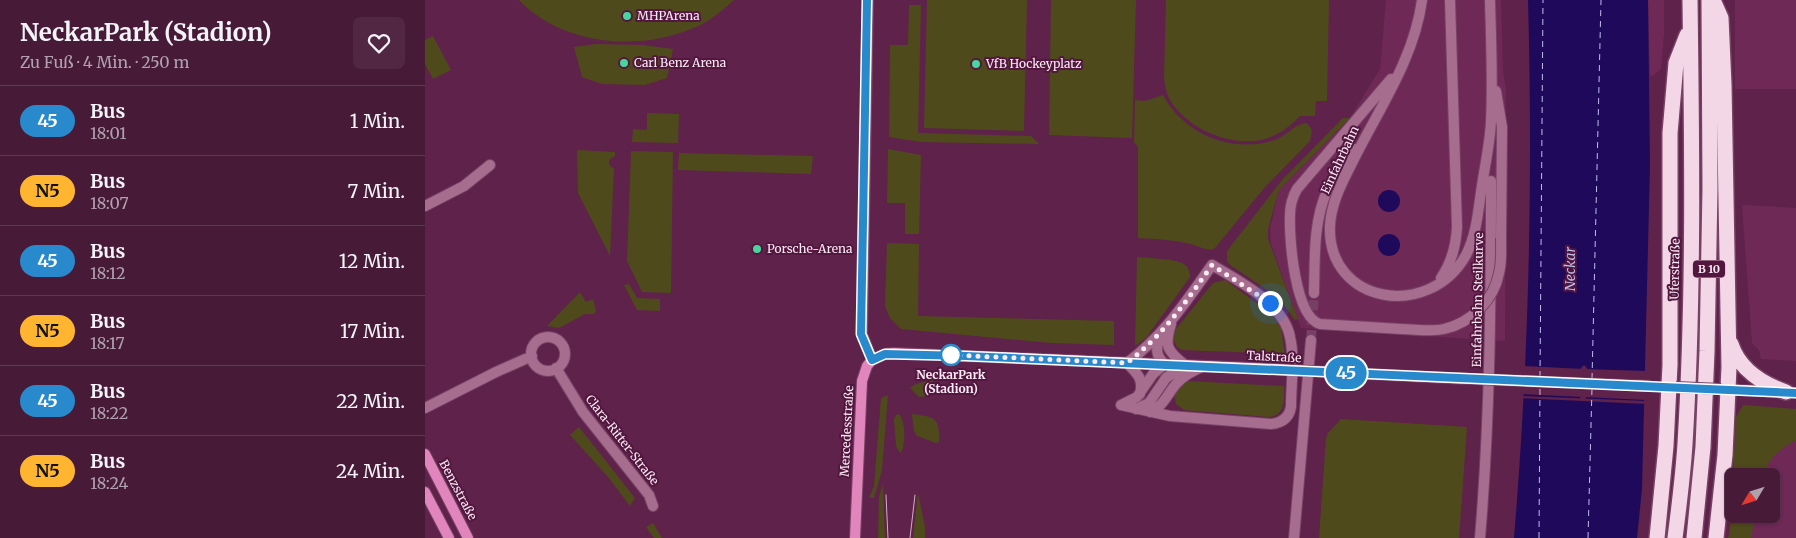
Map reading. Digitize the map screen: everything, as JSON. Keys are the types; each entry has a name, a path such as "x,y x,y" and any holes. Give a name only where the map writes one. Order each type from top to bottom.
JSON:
{"highway":[{"name":"Uferstraße","path":"1675,538 1685,445 1689,350 1692,188 1690,0"},
{"name":"B 10","path":"1694,538 1703,447 1707,351 1710,189 1709,0"},
{"name":"B 10","path":"1713,0 1721,18 1726,139 1729,338 1716,538"},
{"name":"B 10","path":"1657,538 1666,446 1669,386 1671,114 1676,63 1691,24"},
{"name":"B 10","path":"1729,338 1735,354 1750,372 1770,385 1791,392"}],"main road":[{"name":"Talstraße","path":"872,360 885,354 894,353 1791,392"},
{"name":"Mercedesstraße","path":"855,538 861,390 863,373 872,360"},
{"name":"Benzstraße","path":"425,454 468,538"},
{"path":"425,492 449,538"}],"street":[{"path":"867,0 861,334 872,360"},
{"name":"Einfahrbahn","path":"1422,0 1416,28 1403,65 1367,132 1332,208 1330,236 1333,253 1351,279 1361,286 1381,294 1406,296 1421,293 1444,281 1460,264 1472,240 1491,122 1490,0"},
{"path":"1432,288 1450,263 1456,241 1450,0"},
{"path":"1403,65 1297,189 1294,195 1290,217 1296,283 1307,313 1312,321 1320,324 1401,329 1443,329 1460,323 1474,314 1485,302 1498,279 1501,238 1502,127 1491,65"},
{"path":"1314,293 1317,236 1323,201 1338,171 1367,132"},
{"path":"425,206 464,186 490,165"},
{"name":"Einfahrbahn Steilkurve","path":"1480,538 1487,440 1491,317 1491,181"},
{"path":"1140,394 1142,386 1140,377 1127,363 1172,321 1212,265 1275,308 1285,322 1291,338 1291,407 1286,418 1271,424 1170,416 1154,410 1136,409 1121,405 1133,400 1140,394 1153,374 1165,364 1157,351 1160,334"},
{"path":"1136,409 1149,403 1166,378 1185,365 1171,354 1167,345 1172,321"},
{"path":"548,337 557,339 563,346 565,355 562,363 556,368 546,370 533,361 533,347 539,340 548,337"},
{"path":"1294,538 1311,340"},
{"path":"425,408 532,356"},
{"path":"1154,410 1182,378 1204,366"},
{"name":"Clara-Ritter-Straße","path":"556,368 568,390 593,426 649,496 653,506"},
{"path":"1154,410 1156,395"},
{"path":"1169,395 1171,405 1189,418"}],"shaded area":[{"name":"MHPArena","path":"519,0 734,0 696,27 674,35 651,40 627,42 603,40 557,27 537,15"},
{"name":"VfB Hockeyplatz","path":"927,0 1027,0 1024,131 924,128"},
{"path":"1051,0 1136,0 1132,138 1049,135"},
{"path":"1166,0 1329,0 1327,101 1316,101 1315,116 1300,116 1275,135 1252,141 1239,141 1211,134 1187,120 1170,100 1164,77"},
{"path":"1386,0 1501,0 1503,71 1506,89 1505,341 1301,328 1271,244 1270,228 1279,190 1350,118 1380,69"},
{"path":"1648,0 1664,0 1661,69 1650,76"},
{"path":"1735,0 1796,0 1796,89 1735,89"},
{"path":"909,5 921,5 918,133 1031,136 1039,144 921,142 889,137 890,45 908,45"},
{"path":"433,36 451,70 433,79 425,64 425,40"},
{"name":"Carl Benz Arena","path":"596,44 643,45 673,49 667,78 645,85 602,84 582,77 574,47"},
{"path":"1163,95 1172,109 1197,131 1228,143 1261,143 1277,139 1295,127 1307,123 1312,130 1310,141 1266,186 1214,249 1206,249 1173,241 1138,238 1138,147 1134,142 1135,100 1145,101"},
{"path":"647,113 679,114 678,143 632,142 633,129 647,130"},
{"path":"1343,118 1350,118 1279,190 1268,229 1268,239 1298,319 1295,320 1279,298 1230,265 1227,261 1227,251 1282,180"},
{"path":"888,149 921,155 919,234 905,234 905,203 887,203"},
{"path":"577,150 615,152 615,156 609,162 610,166 614,168 610,256 578,193"},
{"path":"631,151 673,152 671,293 642,292 627,261"},
{"path":"679,153 813,156 811,174 678,170"},
{"path":"1742,205 1796,208 1796,361 1761,359 1759,350 1752,343"},
{"path":"887,243 919,244 918,316 1114,321 1114,345 1051,343 901,329 890,318 885,306"},
{"path":"1137,257 1182,263 1188,269 1190,277 1146,338 1135,346"},
{"path":"1225,280 1273,315 1281,329 1285,354 1182,350 1177,347 1173,338 1176,329 1213,283"},
{"path":"629,284 637,298 660,299 660,311 637,310 624,285"},
{"path":"580,292 586,302 593,299 596,311 594,314 585,314 559,328 547,326"},
{"path":"933,379 933,389 927,396 919,397 910,388 914,385"},
{"path":"1187,381 1284,386 1283,406 1279,413 1269,417 1184,410 1176,404 1174,394 1181,384"},
{"path":"888,395 882,470 874,498 869,498 874,486 881,398"},
{"path":"1743,405 1796,409 1796,440 1780,450 1767,468 1733,468 1736,417"},
{"path":"1744,407 1796,409 1796,538 1730,538 1732,523 1780,523 1780,468 1739,468"},
{"path":"899,414 903,422 904,432 903,447 900,453 896,446 894,419"},
{"path":"912,414 926,416 937,423 939,442 936,443 917,436 914,431"},
{"path":"1341,419 1467,427 1459,538 1319,538 1326,438 1328,433"},
{"path":"579,427 635,498 630,506 608,477 570,435"},
{"path":"883,484 885,538 878,538 879,497"},
{"path":"918,493 925,527 925,538 913,538"},
{"path":"653,523 662,538 654,538 646,527"},
{"path":"1730,523 1754,523 1751,538 1728,538"}],"water":[{"name":"Neckar","path":"1528,0 1648,0 1650,165 1642,489 1637,538 1514,538 1523,404 1529,269","holes":["1584,365 1587,368 1586,398 1583,401 1580,398 1581,368"]},
{"path":"1389,190 1397,193 1400,201 1397,209 1389,212 1381,209 1378,201 1381,193"},
{"path":"1389,234 1397,237 1400,245 1397,253 1389,256 1381,253 1378,245 1381,237"}],"pier":[{"path":"1523,366 1584,369 1582,397 1521,394"},
{"path":"1584,369 1647,371 1646,400 1583,397"},
{"path":"1521,396 1646,401 1646,404 1521,398"}],"ferry route":[{"path":"1540,377 1543,0"},
{"path":"1592,379 1601,0"},
{"path":"1539,538 1540,386"},
{"path":"1588,538 1592,388"}],"tunnel":[{"path":"1311,340 1314,293"}],"tram line":[{"path":"886,495 888,538"},
{"path":"910,538 915,495"}],"bus line":[{"name":"45","path":"867,0 861,334 872,360 878,356 894,353 1448,378 1744,389 1796,393"}],"place":[{"name":"MHPArena","path":"627,16"},
{"name":"Carl Benz Arena","path":"624,63"},
{"name":"VfB Hockeyplatz","path":"976,64"},
{"name":"Porsche-Arena","path":"757,249"},
{"name":"NeckarPark (Stadion)","path":"951,355"}],"route":[{"path":"951,355 1127,363 1172,321 1212,265 1270,303"}]}
